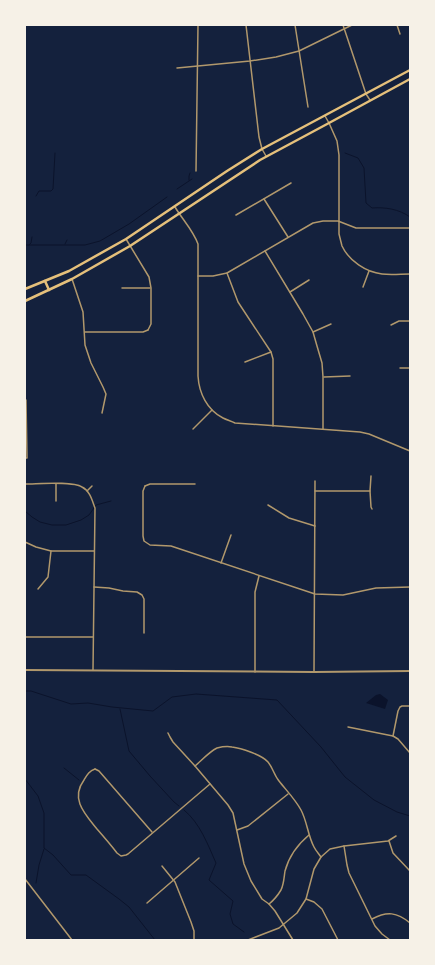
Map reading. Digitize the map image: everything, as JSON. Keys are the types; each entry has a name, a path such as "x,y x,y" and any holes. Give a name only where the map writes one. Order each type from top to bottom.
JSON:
{"main road":[{"path":"25,289 69,270 126,239 262,149 410,70"},
{"path":"25,301 72,279 130,246 266,156 410,79"},
{"path":"44,281 49,290"}],"street":[{"path":"196,171 198,25"},
{"path":"246,25 259,137 262,149 266,156"},
{"path":"295,25 308,107"},
{"path":"343,25 366,94 371,101"},
{"path":"177,68 250,62 276,57 299,51 352,25"},
{"path":"397,25 400,34"},
{"path":"325,116 337,141 339,155 338,221 342,246 353,261 369,271 382,274 410,274"},
{"path":"236,216 291,183"},
{"path":"264,198 288,238"},
{"path":"175,206 196,237 198,244 198,376 199,386 203,397 212,410 222,418 235,423 360,432 369,434 410,452"},
{"path":"198,276 213,276 227,273 313,223 338,221 356,228 410,228"},
{"path":"84,332 143,332 148,330 151,324 151,288 149,277 126,239"},
{"path":"265,251 313,332 322,363 324,430"},
{"path":"363,287 369,271"},
{"path":"227,273 238,302 271,352 273,363 272,426"},
{"path":"72,279 83,312 86,345 91,363 106,394 102,413"},
{"path":"289,292 309,280"},
{"path":"122,288 151,288"},
{"path":"391,325 399,321 410,321"},
{"path":"313,332 331,324"},
{"path":"245,362 271,352"},
{"path":"400,368 410,368"},
{"path":"323,377 350,376"},
{"path":"25,458 26,400"},
{"path":"194,429 212,410"},
{"path":"371,476 370,491 372,509"},
{"path":"314,672 315,481"},
{"path":"142,483 145,486"},
{"path":"25,484 72,484 83,487 90,495 95,508 93,670"},
{"path":"56,484 56,501"},
{"path":"145,486 150,484 195,484"},
{"path":"87,491 92,486"},
{"path":"145,486 143,491 144,543 150,545 171,546 315,594 343,594 376,588 410,587"},
{"path":"315,491 370,491"},
{"path":"268,504 289,518 315,526"},
{"path":"221,563 231,535"},
{"path":"410,537 410,639"},
{"path":"25,542 51,551 94,552"},
{"path":"38,589 48,577 51,551"},
{"path":"255,672 255,592 259,576"},
{"path":"94,587 137,592 141,594 144,599 144,633"},
{"path":"25,637 93,637"},
{"path":"25,670 255,672 410,671"},
{"path":"393,736 400,704"},
{"path":"400,707 406,705 410,706"},
{"path":"348,727 393,736 410,753"},
{"path":"168,733 233,813 244,864 252,881 262,899 270,904 293,940"},
{"path":"195,766 217,748 226,747 239,749 266,760 273,768 277,779 301,810 314,848 321,857"},
{"path":"152,833 99,770 95,767 91,770 80,784 78,797 81,807 83,812 121,856 128,854 210,784"},
{"path":"237,830 248,826 288,794"},
{"path":"270,904 282,888 287,864 291,855 296,847 309,835"},
{"path":"248,940 269,932 284,924 297,913 306,899 314,869 321,857 330,849 388,841 396,836"},
{"path":"388,841 394,853 410,871"},
{"path":"344,846 349,873 378,931 390,940"},
{"path":"147,903 199,858"},
{"path":"162,866 174,880 191,922 194,931 194,940"},
{"path":"25,879 72,940"},
{"path":"306,899 314,902 322,909 338,940"},
{"path":"372,919 383,914 394,914 401,916 410,923"}],"water":[{"path":"380,694 388,700 385,709 366,703 376,695"}],"waterway":[{"path":"36,196 39,191 51,191 53,189 55,153"},
{"path":"345,153 358,158 364,168 366,203 372,208 392,209 410,217"},
{"path":"189,180 190,173"},
{"path":"177,189 192,179"},
{"path":"25,245 85,245 100,241 129,224 167,197"},
{"path":"29,245 32,237"},
{"path":"65,244 67,240"},
{"path":"25,511 40,522 52,525 66,525 81,520 89,515 96,505 111,501"},
{"path":"25,691 31,691 71,704 88,703 153,711 172,697 196,694 277,700 321,747 345,777 374,800 397,812 410,816"},
{"path":"120,709 129,751 150,776 179,806"},
{"path":"64,768 79,780"},
{"path":"25,779 38,796 44,813 44,848 53,855 71,875 86,875 129,907 155,940"},
{"path":"184,810 195,821 207,842 216,863 209,880 233,901 230,914 233,924 244,932"},
{"path":"36,883 39,865 44,849"},
{"path":"25,936 26,940"}]}
